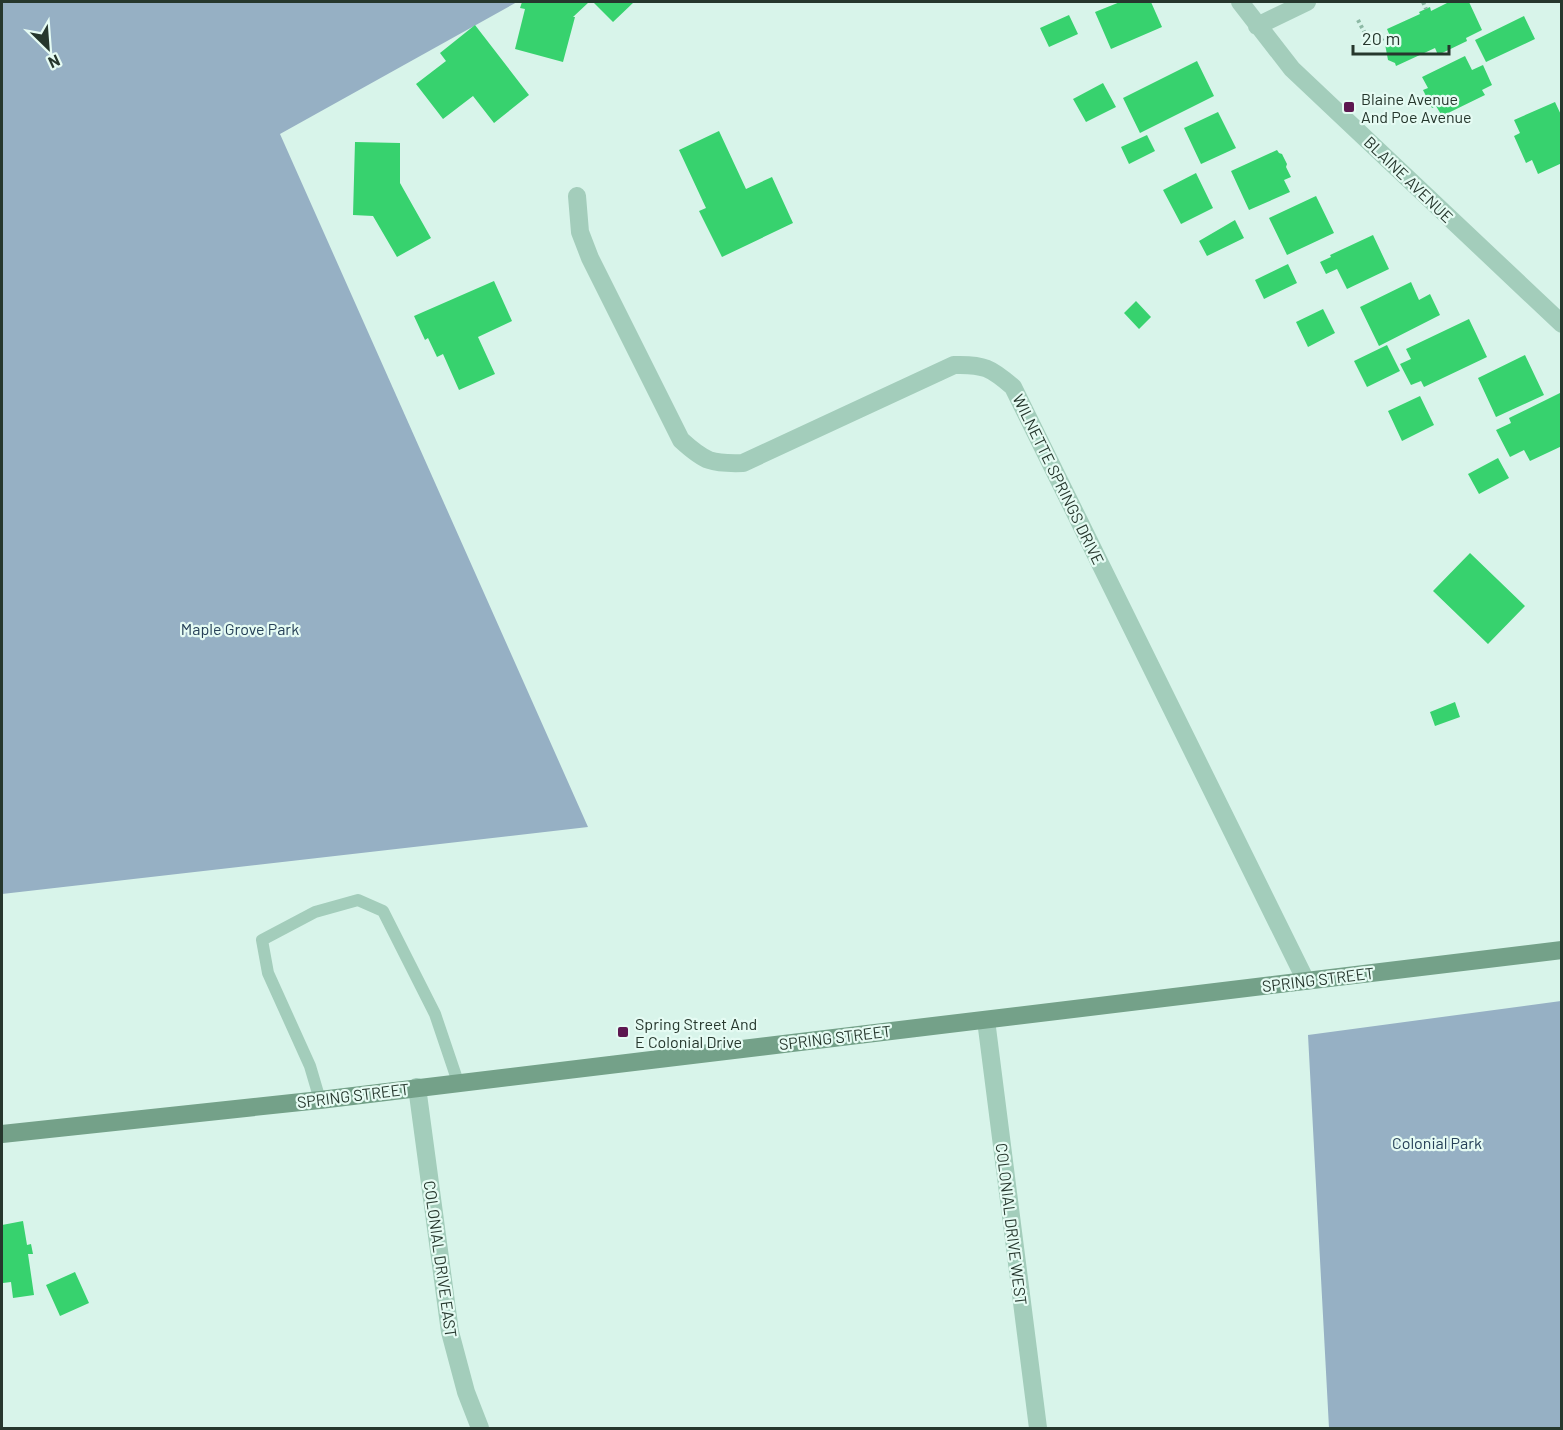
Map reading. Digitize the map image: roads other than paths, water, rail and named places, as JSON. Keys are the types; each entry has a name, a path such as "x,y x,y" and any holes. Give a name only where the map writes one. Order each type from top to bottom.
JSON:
{"main road":[{"name":"SPRING STREET","path":"2,1134 320,1100 1562,950"}],"street":[{"name":"BLAINE AVENUE","path":"1240,2 1292,69 1562,324"},
{"path":"1257,26 1307,2"},
{"name":"WILNETTE SPRINGS DRIVE","path":"577,196 580,232 590,258 681,441 700,457 720,464 743,463 954,365 975,364 996,372 1013,387 1306,981"},
{"name":"COLONIAL DRIVE WEST","path":"986,1020 1038,1428"},
{"name":"COLONIAL DRIVE EAST","path":"417,1087 450,1332 466,1392 480,1428"}],"lane":[{"path":"320,1100 310,1066 268,973 262,940 315,912 358,900 382,911 435,1014 458,1082"}],"place":[{"name":"Blaine Avenue And Poe Avenue","path":"1349,107"},
{"name":"Spring Street And E Colonial Drive","path":"623,1032"}],"park label":[{"name":"Maple Grove Park","path":"240,628"},
{"name":"Colonial Park","path":"1437,1142"}]}
